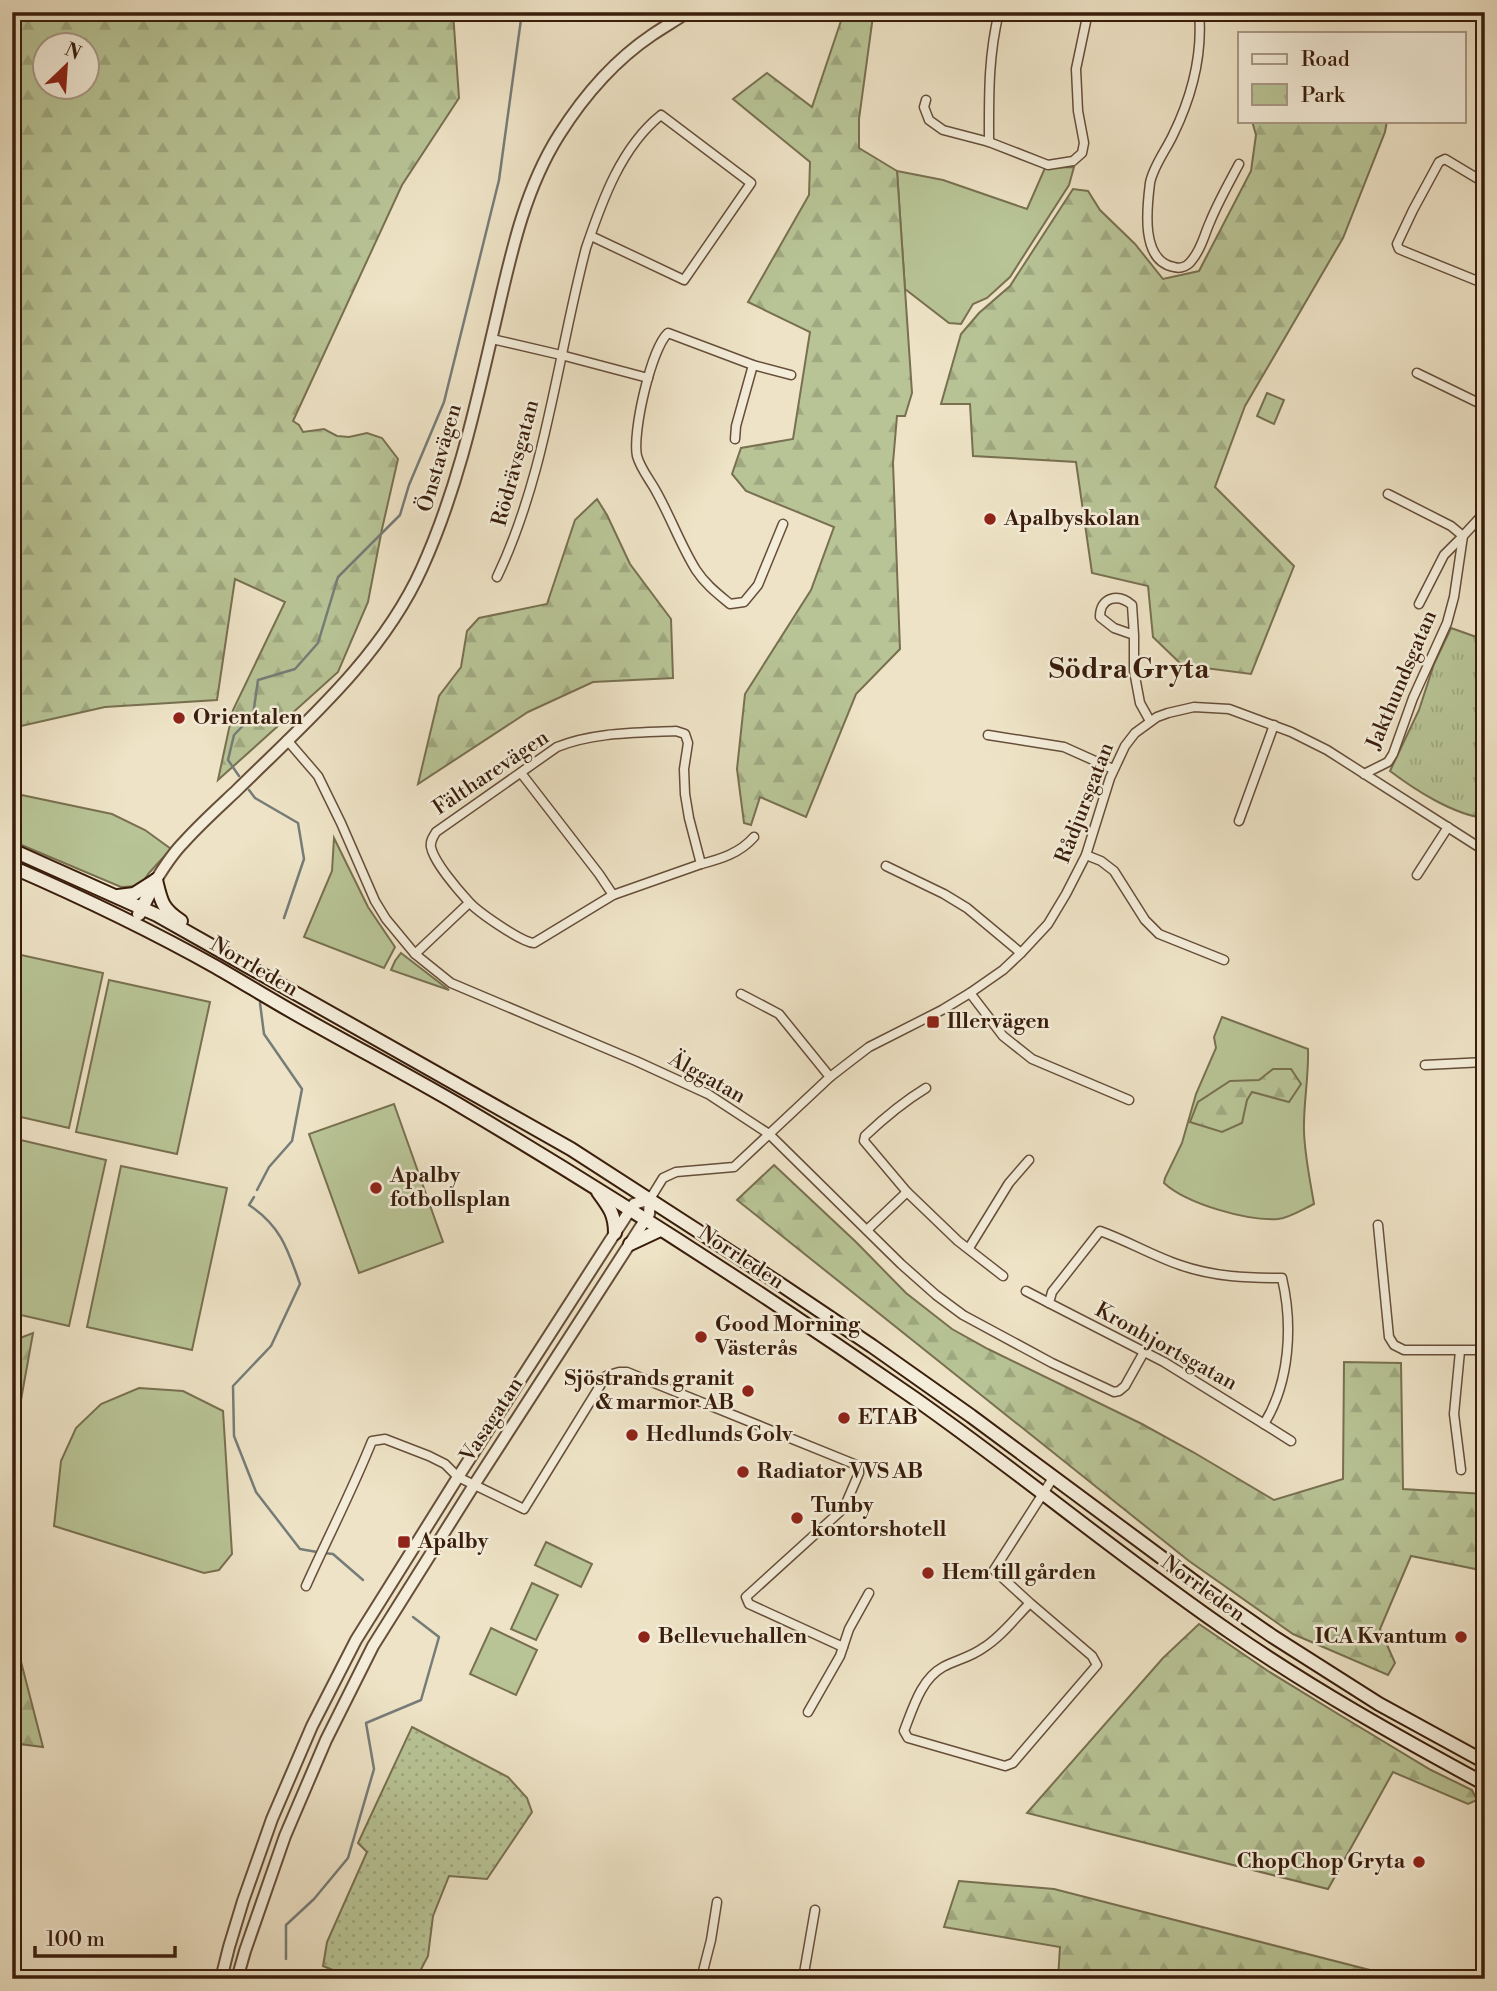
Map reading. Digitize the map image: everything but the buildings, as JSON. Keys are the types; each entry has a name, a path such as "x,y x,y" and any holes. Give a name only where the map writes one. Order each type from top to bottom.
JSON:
{"main road":[{"name":"Norrleden","path":"12,850 143,907 571,1149 872,1346 971,1416 1199,1586 1272,1636 1379,1703 1485,1762"},
{"name":"Norrleden","path":"12,867 133,923 214,967 445,1097 594,1186 828,1338 984,1448 1184,1599 1278,1664 1398,1736 1485,1784"},
{"path":"118,896 134,894 156,880"},
{"path":"133,923 156,880"},
{"path":"156,880 162,904 173,916 190,926 196,936"},
{"path":"594,1186 615,1220 615,1233"},
{"path":"630,1244 660,1230"}],"street":[{"name":"Önstavägen","path":"156,880 182,843 356,669 382,636 421,571 444,518 460,468 511,254 539,174 558,137 599,82 651,35 688,12"},
{"path":"989,142 988,82 999,12"},
{"path":"926,100 924,107 929,120 949,132 989,142 1048,165 1073,161 1083,153 1076,69 1088,12"},
{"path":"1199,12 1199,55 1195,80 1187,105 1150,181 1147,216 1149,237 1158,259 1176,268 1191,262 1202,245 1238,164"},
{"name":"Rödrävsgatan","path":"498,577 514,540 535,477 561,355 580,273 590,236 595,218 619,167 639,137 661,115 751,183 684,280 590,236"},
{"path":"1485,183 1445,159 1439,162 1397,244 1399,249 1485,284"},
{"path":"783,524 758,585 744,602 730,604 710,587 695,568 638,458 636,437 648,378 661,343 668,333 753,365 791,375"},
{"path":"492,339 648,378"},
{"path":"735,439 736,426 753,365"},
{"path":"1417,373 1485,406"},
{"path":"1388,494 1451,526 1463,536"},
{"path":"1419,604 1444,555 1485,512"},
{"name":"Jakthundsgatan","path":"1364,774 1388,762 1413,698 1443,635 1454,597 1463,536"},
{"path":"1134,635 1114,628 1100,617 1101,606 1105,601 1122,599 1132,605 1134,635 1134,671 1140,703 1150,721"},
{"name":"Rådjursgatan","path":"650,1199 663,1178 676,1172 734,1167 830,1077 869,1047 942,1010 1003,970 1048,924 1066,894 1086,855 1113,769 1125,746 1135,733 1150,721 1168,713 1195,707 1229,709 1274,725 1327,750 1485,851"},
{"path":"1239,821 1274,725"},
{"name":"Fältharevägen","path":"701,864 685,794 684,769 688,743 685,734 676,732 596,736 570,741 557,747 450,821 436,832 431,841 441,868 469,903 527,943 534,943 613,895 731,855 754,837"},
{"path":"988,735 1063,747 1113,769"},
{"name":"Älggatan","path":"287,740 317,776 386,919 415,954 451,983 708,1094 769,1134 936,1295 963,1315 1052,1363 1114,1392 1125,1386 1144,1352"},
{"path":"521,773 600,874 613,895"},
{"path":"1417,874 1448,827"},
{"path":"1086,855 1101,861 1114,871 1145,920 1159,934 1224,960"},
{"path":"886,866 967,908 1021,953"},
{"path":"415,954 469,903"},
{"path":"970,993 1003,1036 1021,1052 1129,1100"},
{"path":"741,994 779,1014 830,1077"},
{"path":"1425,1065 1485,1062"},
{"path":"926,1088 905,1101 865,1136 864,1141 907,1192 1003,1276"},
{"path":"969,1248 1009,1183 1029,1160"},
{"path":"867,1230 907,1192"},
{"name":"Vasagatan","path":"221,1979 243,1901 272,1818 312,1726 356,1640 458,1476 634,1204 650,1199 649,1214 373,1646 326,1740 285,1836 237,1979"},
{"path":"1378,1225 1389,1337 1394,1345 1404,1350 1485,1350"},
{"path":"1049,1303 1052,1293 1101,1231 1181,1265 1203,1271 1232,1277 1282,1278 1287,1331 1285,1365 1279,1395 1264,1424"},
{"name":"Kronhjortsgatan","path":"1026,1291 1197,1381 1291,1441"},
{"path":"1460,1351 1454,1414 1461,1470"},
{"path":"458,1476 524,1510 606,1376 619,1372 627,1372 859,1466 859,1473 844,1508 746,1597 749,1604 843,1647"},
{"name":"Vasagatan","path":"306,1586 353,1490 372,1441 385,1439 429,1456 445,1464 458,1476"},
{"path":"1030,1602 989,1644 941,1668 927,1681 916,1698 904,1731 908,1738 1005,1766 1013,1763 1097,1665 1093,1656 994,1570 1053,1478"},
{"path":"808,1712 840,1656 849,1629 869,1593"},
{"path":"701,1979 717,1902"},
{"path":"803,1979 815,1910"},
{"path":"903,1979 904,1976 938,1979"}],"green space":[{"path":"12,12 453,12 459,98 402,185 293,421 303,432 324,429 337,436 349,437 367,433 382,438 398,459 368,602 338,672 218,780 233,710 285,602 235,579 217,700 105,707 12,728"},
{"path":"844,12 861,12 873,16 859,119 859,148 897,171 912,393 905,416 897,416 893,463 900,649 856,694 806,817 760,797 751,825 744,823 737,769 745,694 811,590 834,527 746,491 732,474 741,448 793,439 810,332 748,302 809,195 810,162 733,99 767,73 812,107"},
{"path":"1252,122 1387,122 1343,238 1245,406 1215,487 1294,566 1251,674 1182,665 1153,637 1148,586 1092,573 1076,462 973,456 970,404 941,404 961,334 979,313 1010,286 1073,189 1088,191 1100,210 1135,244 1163,279 1199,271 1251,171 1256,135"},
{"path":"1074,167 1069,185 1010,277 987,298 973,304 961,324 949,323 905,289 897,171 943,180 1027,209 1045,168"},
{"path":"1267,393 1284,400 1274,424 1257,416"},
{"path":"597,499 630,564 671,619 673,678 593,682 528,712 418,784 439,696 461,667 467,631 479,618 547,604 575,520"},
{"path":"1451,628 1485,640 1485,818 1448,807 1390,771 1419,710 1434,664"},
{"path":"12,793 112,814 145,830 171,849 140,886 121,887 12,841"},
{"path":"334,838 368,907 395,947 384,968 304,937 332,871"},
{"path":"12,953 103,973 69,1128 12,1115"},
{"path":"401,953 449,990 391,970"},
{"path":"109,980 210,1002 177,1154 76,1132"},
{"path":"1222,1017 1308,1049 1304,1132 1314,1204 1287,1217 1265,1219 1218,1210 1187,1198 1164,1183 1182,1143 1196,1094 1216,1048 1214,1037"},
{"path":"1273,1069 1291,1069 1301,1084 1289,1102 1252,1092 1247,1100 1242,1123 1222,1132 1190,1122 1198,1102 1230,1081 1259,1080"},
{"name":"Apalby fotbollsplan","path":"394,1104 443,1242 359,1273 309,1134"},
{"path":"12,1138 106,1160 69,1326 12,1313"},
{"path":"774,1165 906,1293 952,1329 1142,1424 1274,1500 1343,1479 1344,1362 1401,1363 1403,1489 1485,1494 1485,1571 1411,1556 1380,1629 1395,1663 1388,1675 1293,1634 1189,1561 737,1200"},
{"path":"121,1166 227,1188 192,1350 87,1327"},
{"path":"33,1333 12,1450 12,1341"},
{"path":"139,1388 183,1391 223,1411 232,1554 219,1570 204,1573 54,1526 61,1461 76,1428 101,1404"},
{"path":"546,1542 592,1564 581,1587 535,1565"},
{"path":"532,1583 558,1595 536,1640 511,1629"},
{"path":"1199,1624 1343,1717 1431,1770 1472,1790 1477,1800 1468,1804 1393,1772 1328,1889 1027,1813 1163,1658"},
{"path":"491,1628 537,1650 516,1695 470,1674"},
{"path":"12,1654 19,1654 43,1747 12,1743"},
{"path":"412,1727 508,1777 527,1798 532,1812 487,1879 449,1876 433,1916 428,1956 416,1979 355,1979 323,1966 327,1942 367,1852 358,1843"},
{"path":"959,1881 1054,1889 1405,1979 1058,1979 1060,1947 944,1927"}],"waterway":[{"path":"239,776 228,760 234,735 253,715 258,680 295,669 318,643 338,577 400,515 409,485 444,402 499,180 522,12"},
{"path":"249,790 255,798 298,823 304,859 284,918"},
{"path":"257,1190 269,1167 292,1141 302,1089 264,1034 260,1003"},
{"path":"254,1197 249,1205 276,1230 300,1284 271,1346 233,1386 234,1436 256,1492 300,1549 317,1552"},
{"path":"324,1553 333,1554 363,1580"},
{"path":"286,1959 286,1925 314,1899 348,1858 374,1769 366,1723 421,1700 439,1637 413,1617"}],"place":[{"name":"Apalbyskolan","path":"990,519"},
{"name":"Orientalen","path":"179,718"},
{"name":"Illervägen","path":"933,1022"},
{"name":"Apalby fotbollsplan","path":"376,1188"},
{"name":"Good Morning Västerås","path":"701,1337"},
{"name":"Sjöstrands granit & marmor AB","path":"748,1391"},
{"name":"ETAB","path":"844,1418"},
{"name":"Hedlunds Golv","path":"632,1435"},
{"name":"Radiator VVS AB","path":"743,1472"},
{"name":"Tunby kontorshotell","path":"797,1518"},
{"name":"Apalby","path":"404,1542"},
{"name":"Hem till gården","path":"928,1573"},
{"name":"Bellevuehallen","path":"644,1637"},
{"name":"ICA Kvantum","path":"1461,1637"},
{"name":"ChopChop Gryta","path":"1419,1862"}],"district":[{"name":"Södra Gryta","path":"1129,669"}]}
